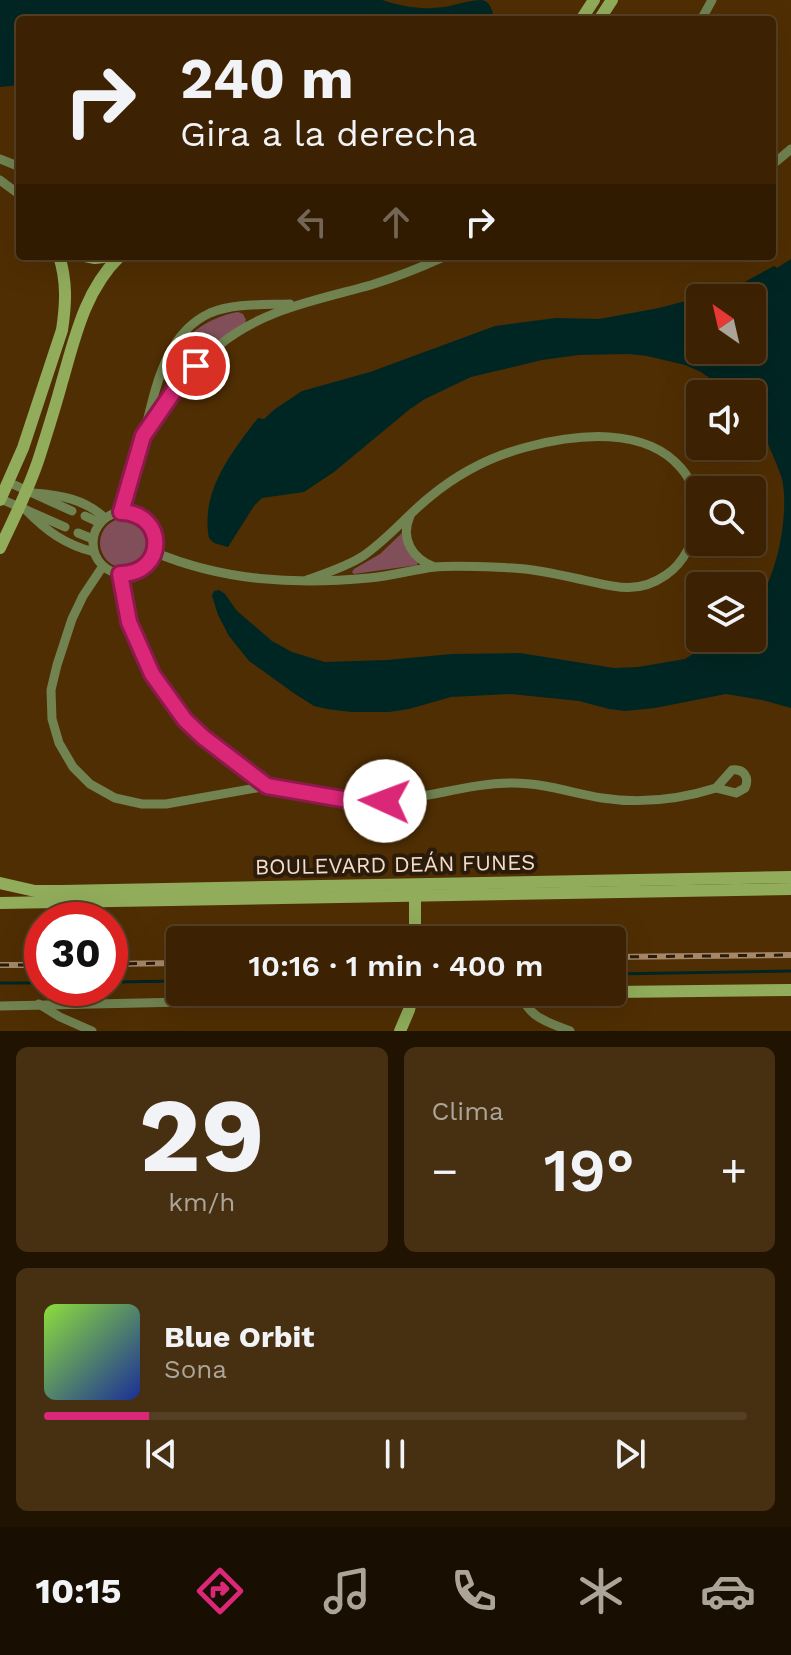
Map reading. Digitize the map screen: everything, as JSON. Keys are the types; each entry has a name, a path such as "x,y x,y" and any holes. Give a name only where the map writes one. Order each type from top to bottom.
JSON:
{"main road":[{"path":"0,500 23,448 62,330 65,286 60,260"},
{"path":"0,548 30,492 89,298 101,277 116,260"},
{"name":"BOULEVARD DEÁN FUNES","path":"0,903 791,877"},
{"name":"BOULEVARD DEÁN FUNES","path":"0,883 35,891 791,889"},
{"path":"415,890 415,926"},
{"path":"626,992 791,990"},
{"path":"400,1031 409,1006"}],"street":[{"path":"143,436 176,388 218,346 249,325 295,304 374,284 437,260"},
{"path":"121,512 160,375 180,337 194,323 211,313 243,306 295,304"},
{"path":"243,306 249,325"},
{"path":"160,375 176,388"},
{"path":"154,552 223,575 268,580 336,581 434,567 471,566 519,568 612,588 629,588 647,585 667,575 679,563 696,530 694,490 686,473 673,459 656,447 637,441 605,437 572,438 527,447 490,459 455,478 361,557 307,580"},
{"path":"8,482 72,511"},
{"path":"30,492 66,496 83,502 103,520"},
{"path":"0,500 65,527"},
{"path":"51,521 58,505"},
{"path":"23,509 56,537 94,552"},
{"path":"85,516 103,520 121,512 131,512 141,516 149,523 156,542 145,567 129,574 120,574 103,566 94,552 93,539 103,520"},
{"path":"412,512 407,524 408,541 417,557 434,567"},
{"path":"78,533 93,539"},
{"path":"103,566 72,619 51,690 52,719 59,743 73,767 90,784 115,798 142,804 166,804 267,786 354,801 385,801 466,786 527,783 626,800 658,801 688,797 716,788"},
{"path":"120,574 129,622 152,674 168,699 203,737 267,786"},
{"path":"128,1002 166,1001"},
{"path":"0,1006 24,1005"},
{"path":"42,1006 92,1031"},
{"path":"526,1006 531,1012 570,1031"}],"shaded area":[{"path":"238,312 246,320 244,326 182,376 173,371 179,349 186,339 205,324"},
{"path":"125,518 142,526 150,543 142,560 125,568 108,560 100,543 108,526"},
{"path":"402,533 417,565 352,572 380,554"}],"water":[{"path":"0,0 382,0 428,8 482,0 489,5 493,16 16,16 16,85 0,87"},
{"path":"791,259 791,708 726,694 625,711 579,701 511,694 451,697 389,712 327,709 314,706 249,661 229,636 218,615 212,596 214,591 225,594 237,611 272,641 292,652 325,662 520,653 614,668 685,659 696,652 766,652 766,586 780,545 784,489 766,440 766,380 712,380 685,365 628,354 579,355 542,360 471,377 410,409 334,472 304,492 262,498 228,547 209,538 207,521 213,489 220,474 258,418 264,419 302,391 370,372 495,326 556,318 599,319 686,301 686,364 766,364 766,284 741,284 774,266 777,268"}],"waterway":[{"path":"626,974 791,971"},
{"path":"128,982 166,981"},
{"path":"0,983 24,983"}],"railway":[{"path":"626,957 791,955"},
{"path":"128,964 166,963"},
{"path":"0,965 24,965"}],"route":[{"path":"196,366 176,388 143,436 121,512 141,516 149,523 156,542 151,560 145,567 129,574 120,574 129,622 140,649 152,674 185,720 267,786 354,801 385,801"}]}
